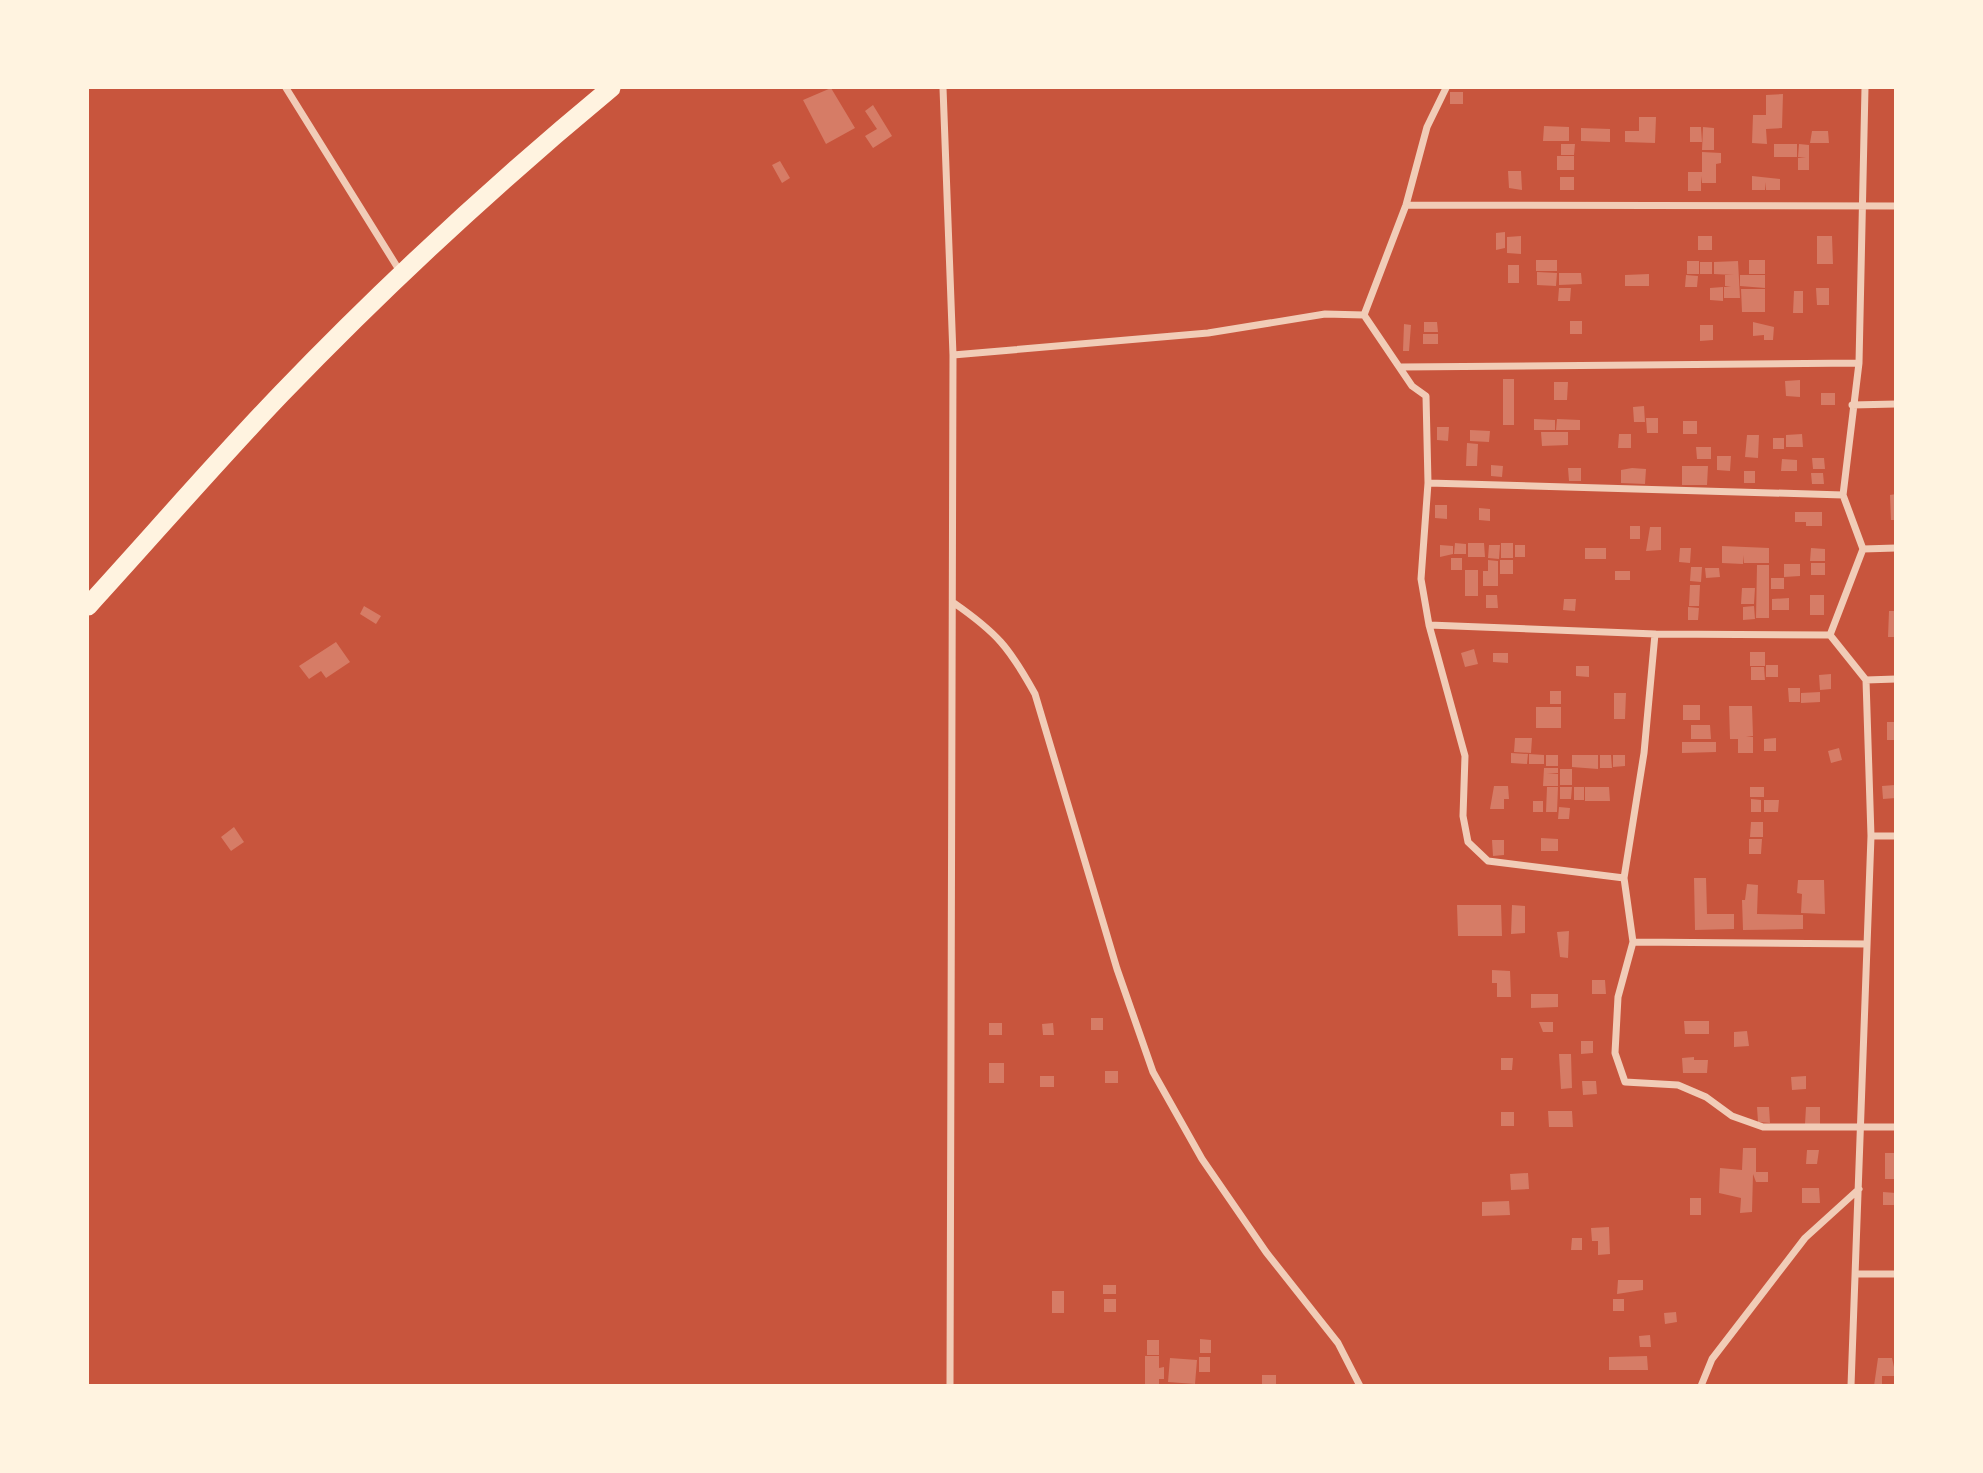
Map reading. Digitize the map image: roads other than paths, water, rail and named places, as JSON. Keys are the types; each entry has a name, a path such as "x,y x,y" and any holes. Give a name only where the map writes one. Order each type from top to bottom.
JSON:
{"highway":[{"path":"88,606 280,395 401,274 482,197 611,88"}],"street":[{"path":"286,88 401,274"},
{"path":"943,88 953,355 950,1385"},
{"path":"1364,315 1406,205 1427,127 1446,88"},
{"path":"1830,635 1863,549 1843,495 1859,363 1865,206 1865,88"},
{"path":"1406,205 1895,206"},
{"path":"953,355 1208,333 1325,314 1364,315"},
{"path":"1364,315 1412,386 1426,396 1428,483 1421,579 1429,625 1465,756 1463,816 1468,842 1488,861 1624,878"},
{"path":"1401,367 1859,363"},
{"path":"1852,405 1895,404"},
{"path":"1428,483 1843,495"},
{"path":"1863,549 1895,548"},
{"path":"954,603 994,631 1017,661 1035,694 1116,969 1153,1072 1202,1159 1266,1252 1338,1343 1360,1385"},
{"path":"1429,625 1655,634 1830,635"},
{"path":"1655,634 1644,753 1624,878 1633,942 1618,997 1615,1053 1625,1082 1678,1085 1706,1097 1732,1116 1763,1127 1895,1127"},
{"path":"1830,635 1866,680 1871,836 1851,1385"},
{"path":"1866,680 1895,679"},
{"path":"1871,836 1895,836"},
{"path":"1633,942 1867,944"},
{"path":"1701,1385 1712,1359 1805,1238 1859,1189"},
{"path":"1857,1274 1895,1274"}]}
